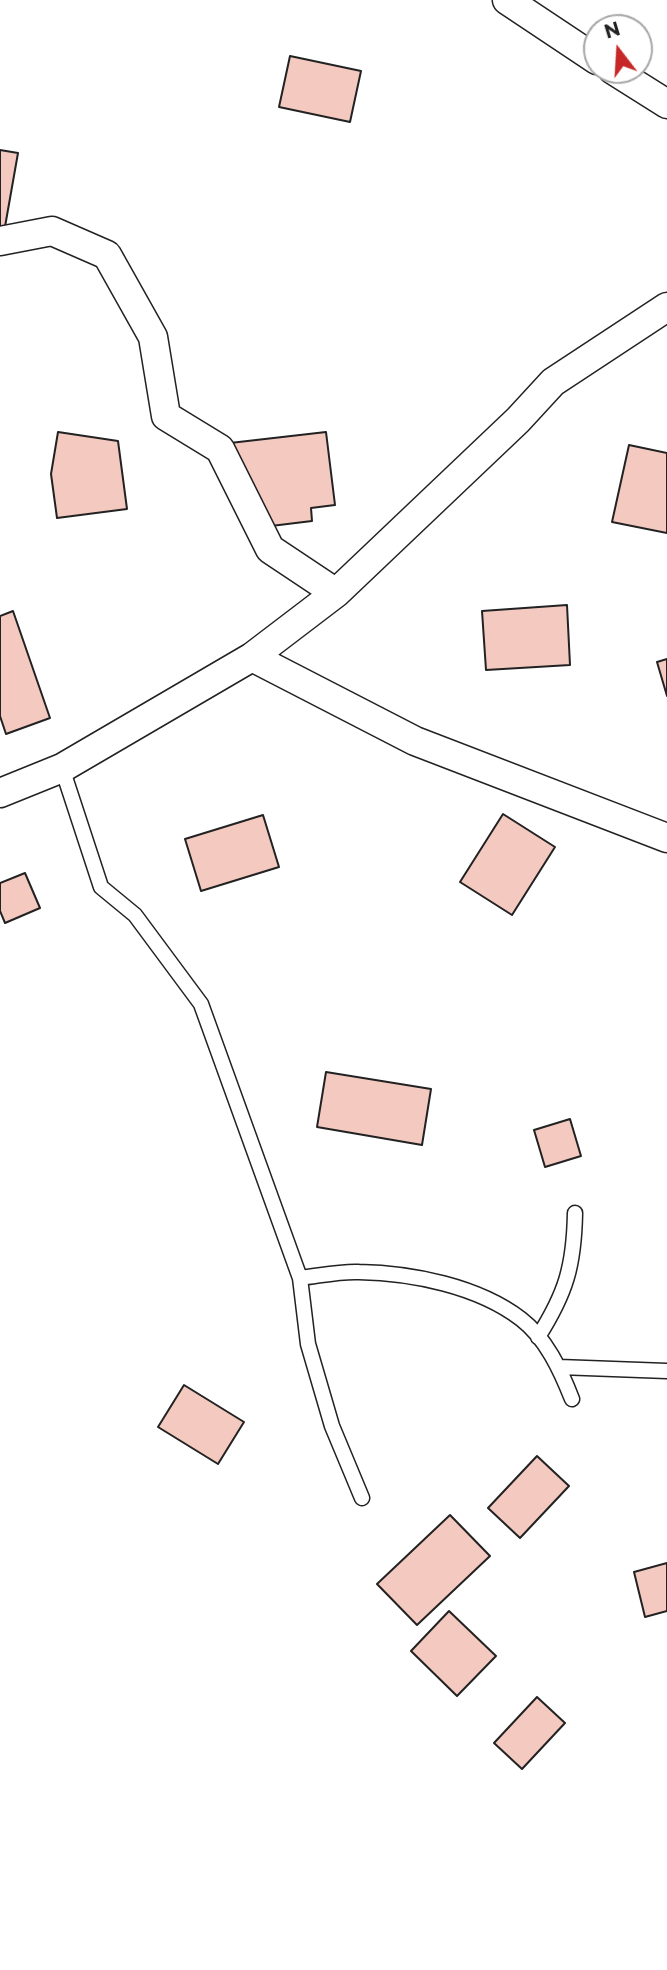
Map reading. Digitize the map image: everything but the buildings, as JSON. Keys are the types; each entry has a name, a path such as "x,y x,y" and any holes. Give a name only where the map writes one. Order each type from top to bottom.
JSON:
{"street":[{"path":"507,0 583,51"},
{"path":"635,84 667,104"},
{"path":"0,241 52,231 107,255 153,337 166,416 220,449 270,550 336,593"},
{"path":"0,793 62,768 252,657 336,593 518,420 553,382 667,307"},
{"path":"252,657 415,741 667,838"}],"lane":[{"path":"62,768 102,887 135,915 201,1004 300,1278 308,1344 332,1426 362,1498"},
{"path":"538,1337 558,1305 574,1255 575,1213"},
{"path":"300,1278 358,1271 425,1279 485,1298 522,1319 538,1337 559,1367 572,1399"},
{"path":"559,1367 667,1371"}]}
